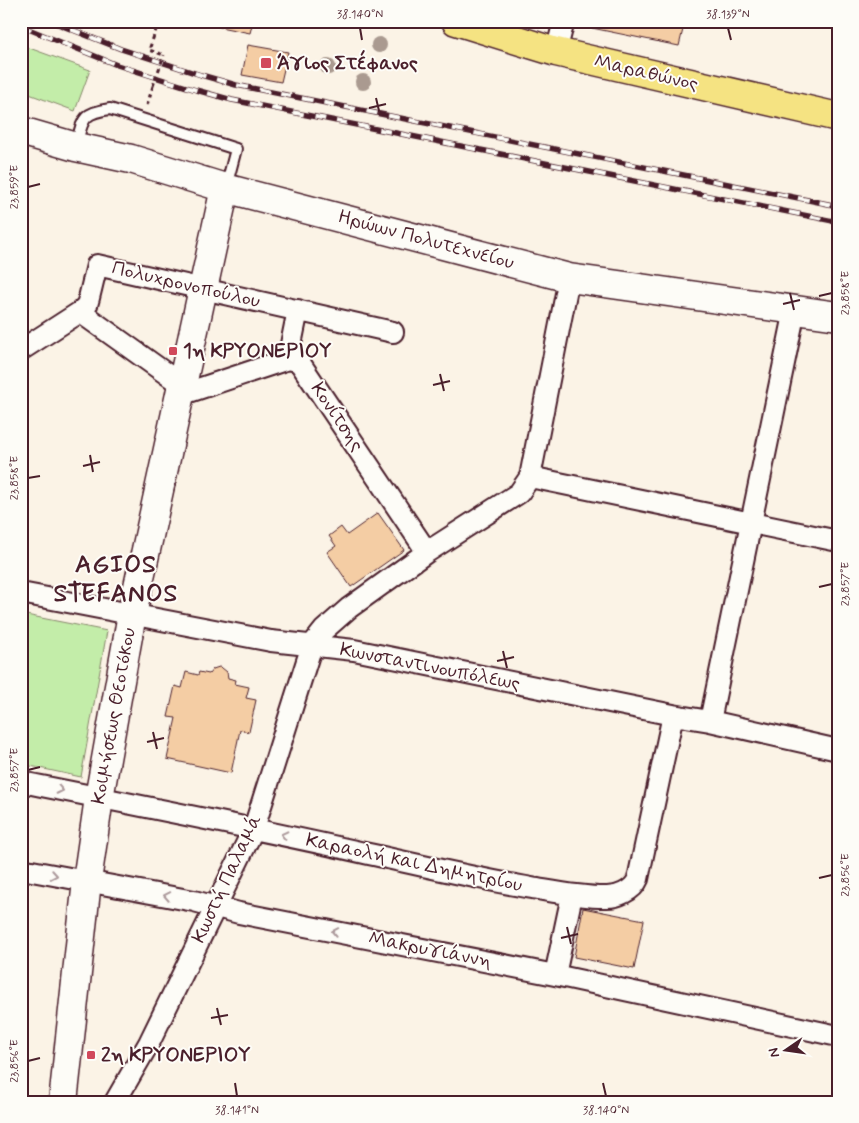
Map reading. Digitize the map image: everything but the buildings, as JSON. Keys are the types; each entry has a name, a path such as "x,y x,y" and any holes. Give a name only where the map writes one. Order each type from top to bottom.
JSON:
{"main road":[{"name":"Μαραθώνος","path":"456,21 556,52 838,118"}],"street":[{"path":"556,52 564,21"},
{"name":"Ηρώων Πολυτεχνείου","path":"21,131 76,147 131,159 226,188 569,278 838,316"},
{"name":"Κοιμήσεως Θεοτόκου","path":"63,1102 87,880 99,798 132,614 226,188"},
{"name":"Πολυχρονοπούλου","path":"21,350 80,312 87,305 97,265 393,332"},
{"path":"312,645 324,630 349,608 427,552 519,493 530,476 569,278"},
{"path":"80,312 181,390 288,359 298,310"},
{"path":"710,721 794,310"},
{"name":"Κονίτσης","path":"288,359 300,363 427,552"},
{"path":"530,476 838,541"},
{"name":"Κωνσταντινουπόλεως","path":"21,593 271,640 364,652 710,721 838,750"},
{"name":"Κωστή Παλαμά","path":"115,1102 149,1043 254,828 312,645"},
{"name":"Καραολή και Δημητρίου","path":"21,782 254,828 497,882 572,895 605,898 625,892 636,883 673,715"},
{"name":"Μακρυγιάννη","path":"21,869 87,880 215,906 239,913 555,975 838,1036"},
{"path":"555,975 572,895"}],"lane":[{"path":"76,147 82,123 88,115 110,109 236,150 226,188"}],"path":[{"path":"153,86 164,55 149,50 159,21"}],"green space":[{"path":"21,45 90,70 75,111 21,91"},
{"path":"21,614 107,631 81,777 21,764"}],"railway":[{"path":"50,21 121,49 236,85 838,206"},
{"path":"21,26 117,65 232,100 838,222"}],"place":[{"name":"Άγιος Στέφανος","path":"266,63"},
{"name":"1η ΚΡΥΟΝΕΡΙΟΥ","path":"173,351"},
{"name":"2η ΚΡΥΟΝΕΡΙΟΥ","path":"91,1055"}],"district":[{"name":"AGIOS STEFANOS","path":"116,580"}]}
